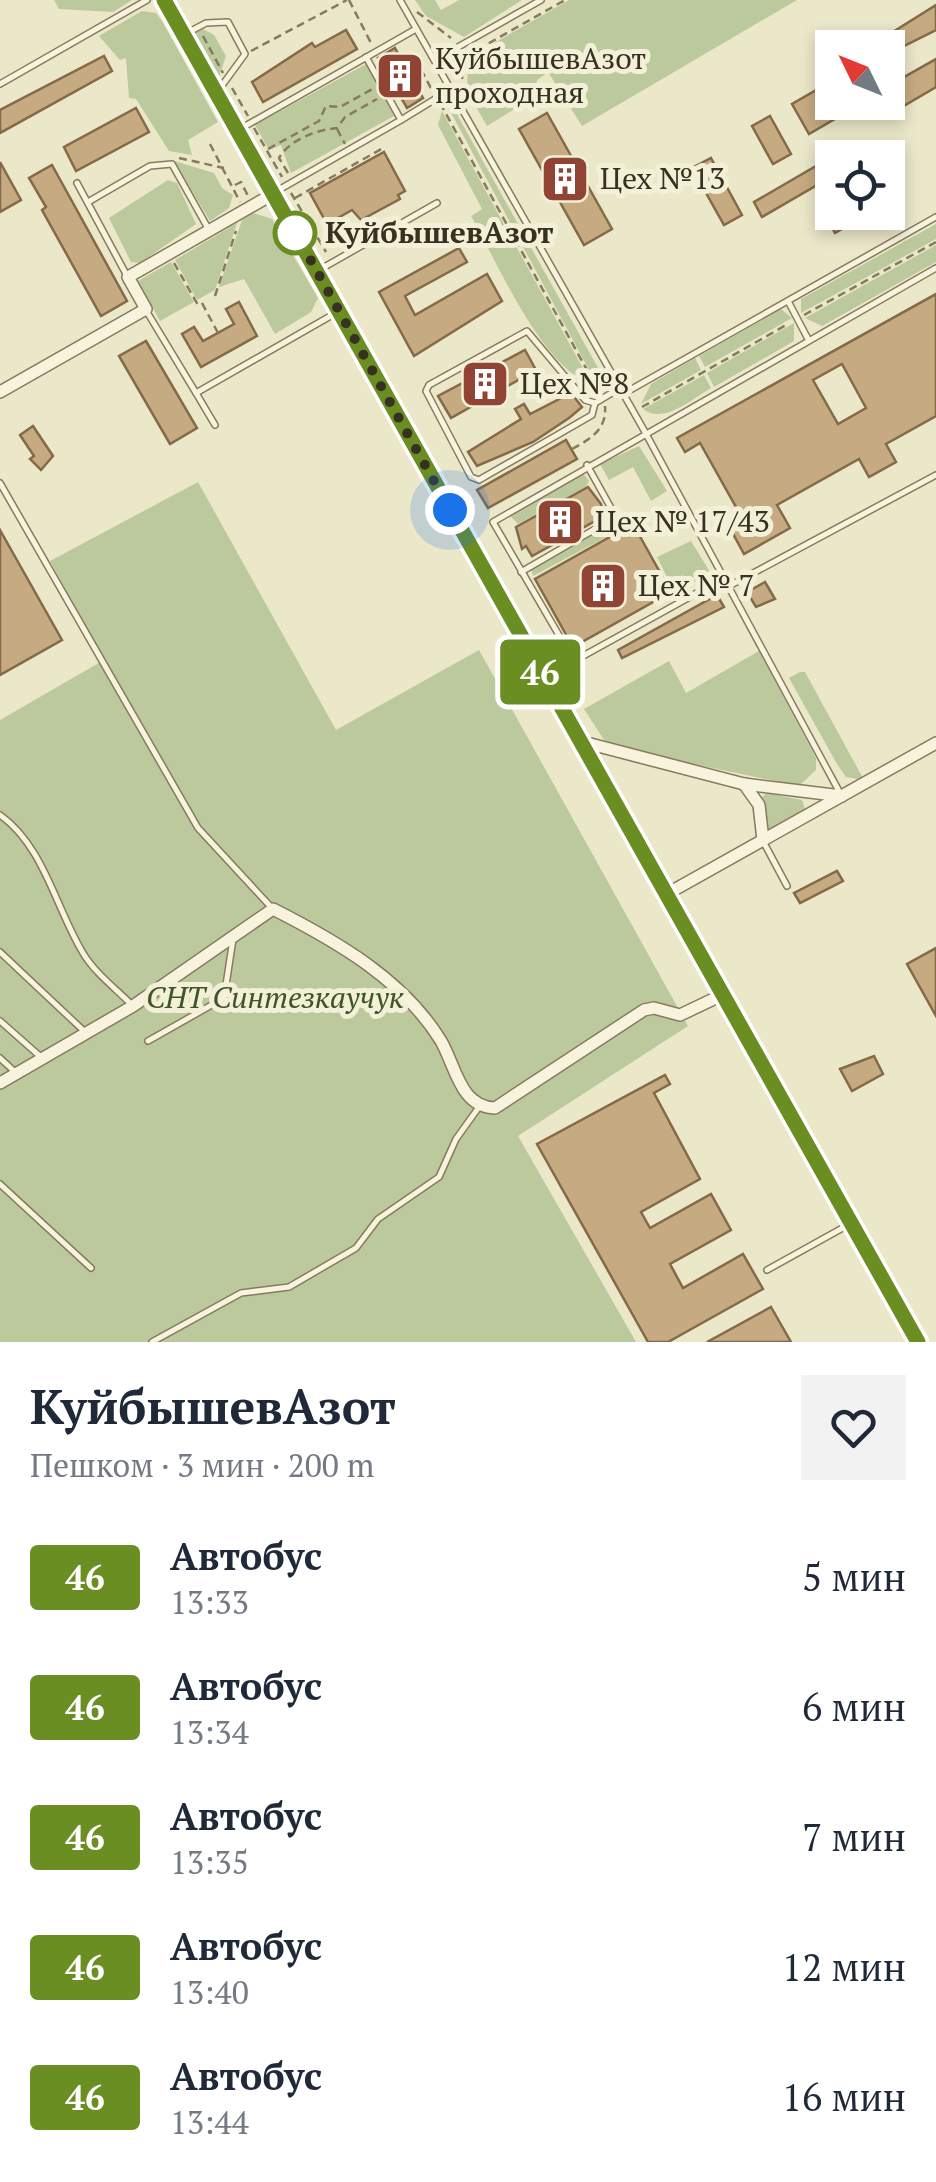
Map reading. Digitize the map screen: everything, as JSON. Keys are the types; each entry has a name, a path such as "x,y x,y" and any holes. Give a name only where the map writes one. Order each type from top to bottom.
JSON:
{"main road":[{"path":"164,0 918,1342"}],"street":[{"path":"0,392 146,309 128,276 273,194"},
{"path":"579,741 744,784 842,796"},
{"path":"665,894 936,743"},
{"path":"744,784 759,805 763,840"},
{"path":"0,1083 133,1006 273,909 326,936 412,1000 441,1042 470,1100 479,1107 495,1108 644,1010 654,1008 680,1015 722,996"}],"lane":[{"path":"0,84 147,0"},
{"path":"400,0 645,432 842,796"},
{"path":"434,61 541,0"},
{"path":"184,34 206,23 228,22 245,54 217,94"},
{"path":"237,130 416,29"},
{"path":"370,56 401,120"},
{"path":"273,194 451,90"},
{"path":"88,202 150,166 172,164 209,230"},
{"path":"77,183 128,276"},
{"path":"316,271 437,203"},
{"path":"595,403 592,415 479,480 471,477 426,392 428,385 527,331 585,400 595,403 936,218"},
{"path":"724,578 574,662 494,518 936,268"},
{"path":"788,300 808,338"},
{"path":"146,309 215,425"},
{"path":"196,393 339,312"},
{"path":"521,572 616,517 587,465"},
{"path":"728,586 936,475"},
{"path":"0,483 198,828 273,909"},
{"path":"0,815 12,824 40,864 86,959 133,1006"},
{"path":"763,840 787,886"},
{"path":"148,1042 224,998 234,936"},
{"path":"0,952 86,1033"},
{"path":"0,1021 42,1058"},
{"path":"0,1058 17,1073"},
{"path":"152,1342 241,1293 289,1287 356,1248 378,1219 438,1177 479,1107"},
{"path":"0,1184 90,1268"},
{"path":"767,1270 851,1224"}],"path":[{"path":"245,54 348,0 370,56"},
{"path":"410,0 424,20 452,38"},
{"path":"461,58 565,0"},
{"path":"422,80 410,73 414,59 603,399 604,425 572,449"},
{"path":"326,106 340,108 381,85"},
{"path":"316,86 326,106"},
{"path":"288,175 279,158 285,148 324,127 337,128 345,118 387,94"},
{"path":"266,150 319,120 326,106"},
{"path":"210,144 240,204"},
{"path":"294,199 383,148"},
{"path":"167,156 224,168"},
{"path":"234,186 240,182 249,197"},
{"path":"214,296 240,219"},
{"path":"642,407 936,242"},
{"path":"172,259 218,333"},
{"path":"578,446 587,465"}],"green space":[{"path":"54,0 132,0 113,12 59,9"},
{"path":"415,0 435,0 441,10 459,0 522,0 464,37 426,16"},
{"path":"569,0 797,0 582,126 548,72 537,80 534,97 487,126 467,91 468,58"},
{"path":"142,11 156,13 162,21 218,122 188,140 192,155 169,151 136,99 129,98 126,58 120,60 99,36"},
{"path":"203,29 214,35 226,56 218,80 191,33"},
{"path":"366,64 394,116 291,173 281,145 269,150 255,125"},
{"path":"448,107 454,109 607,384 596,383"},
{"path":"442,111 591,383 573,374 556,358 507,285 471,216 482,209 438,125"},
{"path":"174,161 214,173 222,188 233,195 229,208 210,221"},
{"path":"168,180 177,183 196,224 140,263 131,262 109,218"},
{"path":"253,213 272,219 318,298 311,312 275,334 244,279 219,287 242,220"},
{"path":"237,223 215,290 197,300 175,260"},
{"path":"936,224 936,239 801,313 801,299"},
{"path":"936,245 936,262 822,326 805,318"},
{"path":"171,262 194,302 160,321 138,281"},
{"path":"781,309 792,318 705,367 699,356"},
{"path":"794,323 794,341 714,387 707,373"},
{"path":"695,358 701,370 641,404 651,384"},
{"path":"704,375 711,388 686,404 659,414 643,409"},
{"path":"639,446 667,491 651,501 633,467 609,480 600,464"},
{"path":"582,472 589,481 586,487 518,524 509,515"},
{"name":"СНТ Синтезкаучук","path":"198,482 336,730 479,650 688,1026 518,1136 636,1342 0,1342 0,720 104,660 50,561"},
{"path":"622,517 627,526 533,576 531,569"},
{"path":"691,541 710,572 690,585 683,575 670,583 657,557"},
{"path":"759,651 816,758 816,770 799,786 608,746 584,709 669,661 686,693"},
{"path":"805,672 864,780 846,777 837,764 789,678"},
{"path":"767,793 802,800 805,809 767,830 762,797"}],"building":[{"path":"936,5 936,30 905,46 905,30 896,30"},
{"path":"346,30 357,49 263,102 252,82 312,43 315,47"},
{"name":"КуйбышевАзот проходная","path":"395,48 423,98 407,108 378,58"},
{"path":"104,56 112,71 0,133 0,110"},
{"path":"936,59 936,87 905,105 905,77"},
{"path":"815,91 815,120 833,120 809,134 792,104"},
{"path":"136,108 149,132 76,171 64,147"},
{"name":"Цех №13","path":"547,113 612,229 584,245 519,129"},
{"path":"770,116 791,154 773,164 752,126"},
{"path":"384,152 405,191 398,195 400,199 361,220 352,210 327,224 310,193"},
{"path":"711,158 742,215 724,225 692,168"},
{"path":"0,162 21,200 0,212"},
{"path":"52,165 127,301 101,316 42,210 46,207 29,178"},
{"path":"815,167 815,186 762,217 754,202"},
{"path":"459,248 467,262 405,296 415,315 487,274 502,301 414,356 379,292"},
{"path":"936,294 936,416 886,444 896,462 869,477 859,459 777,505 790,528 744,554 731,530 745,523 700,443 685,452 677,438","holes":["842,364 866,408 838,424 813,380"]},
{"path":"239,302 257,336 201,367 182,334 194,327 203,341 234,324 226,309"},
{"path":"146,341 197,428 170,444 119,356"},
{"name":"Цех №8","path":"525,350 536,370 451,418 438,396"},
{"path":"571,393 582,407 569,418 533,442 477,466 468,452 521,419 515,409 524,404 530,414"},
{"path":"33,426 53,456 41,470 30,459 34,456 20,435"},
{"path":"566,440 577,459 488,508 477,490"},
{"name":"Цех № 17/43","path":"588,487 601,504 604,516 532,556 526,546 522,549 516,527"},
{"name":"Цех № 7","path":"633,524 671,592 573,647 535,579"},
{"path":"0,530 62,640 0,675"},
{"path":"765,582 775,599 756,607 747,592"},
{"path":"717,595 724,607 622,658 618,650"},
{"path":"837,871 843,881 800,903 794,893"},
{"path":"936,948 936,1016 907,964"},
{"path":"874,1056 883,1074 852,1091 840,1069"},
{"path":"665,1075 670,1084 654,1093 700,1179 641,1212 650,1228 711,1194 731,1230 670,1264 683,1288 743,1254 763,1289 668,1342 648,1342 537,1144"},
{"path":"771,1307 791,1342 707,1342"}],"bus line":[{"name":"46","path":"164,0 918,1342"}],"place":[{"name":"КуйбышевАзот проходная","path":"400,76"},
{"name":"Цех №13","path":"565,179"},
{"name":"КуйбышевАзот","path":"295,233"},
{"name":"Цех №8","path":"485,384"},
{"name":"Цех № 17/43","path":"560,522"},
{"name":"Цех № 7","path":"603,586"}],"route":[{"path":"295,233 290,223 450,510"}]}
